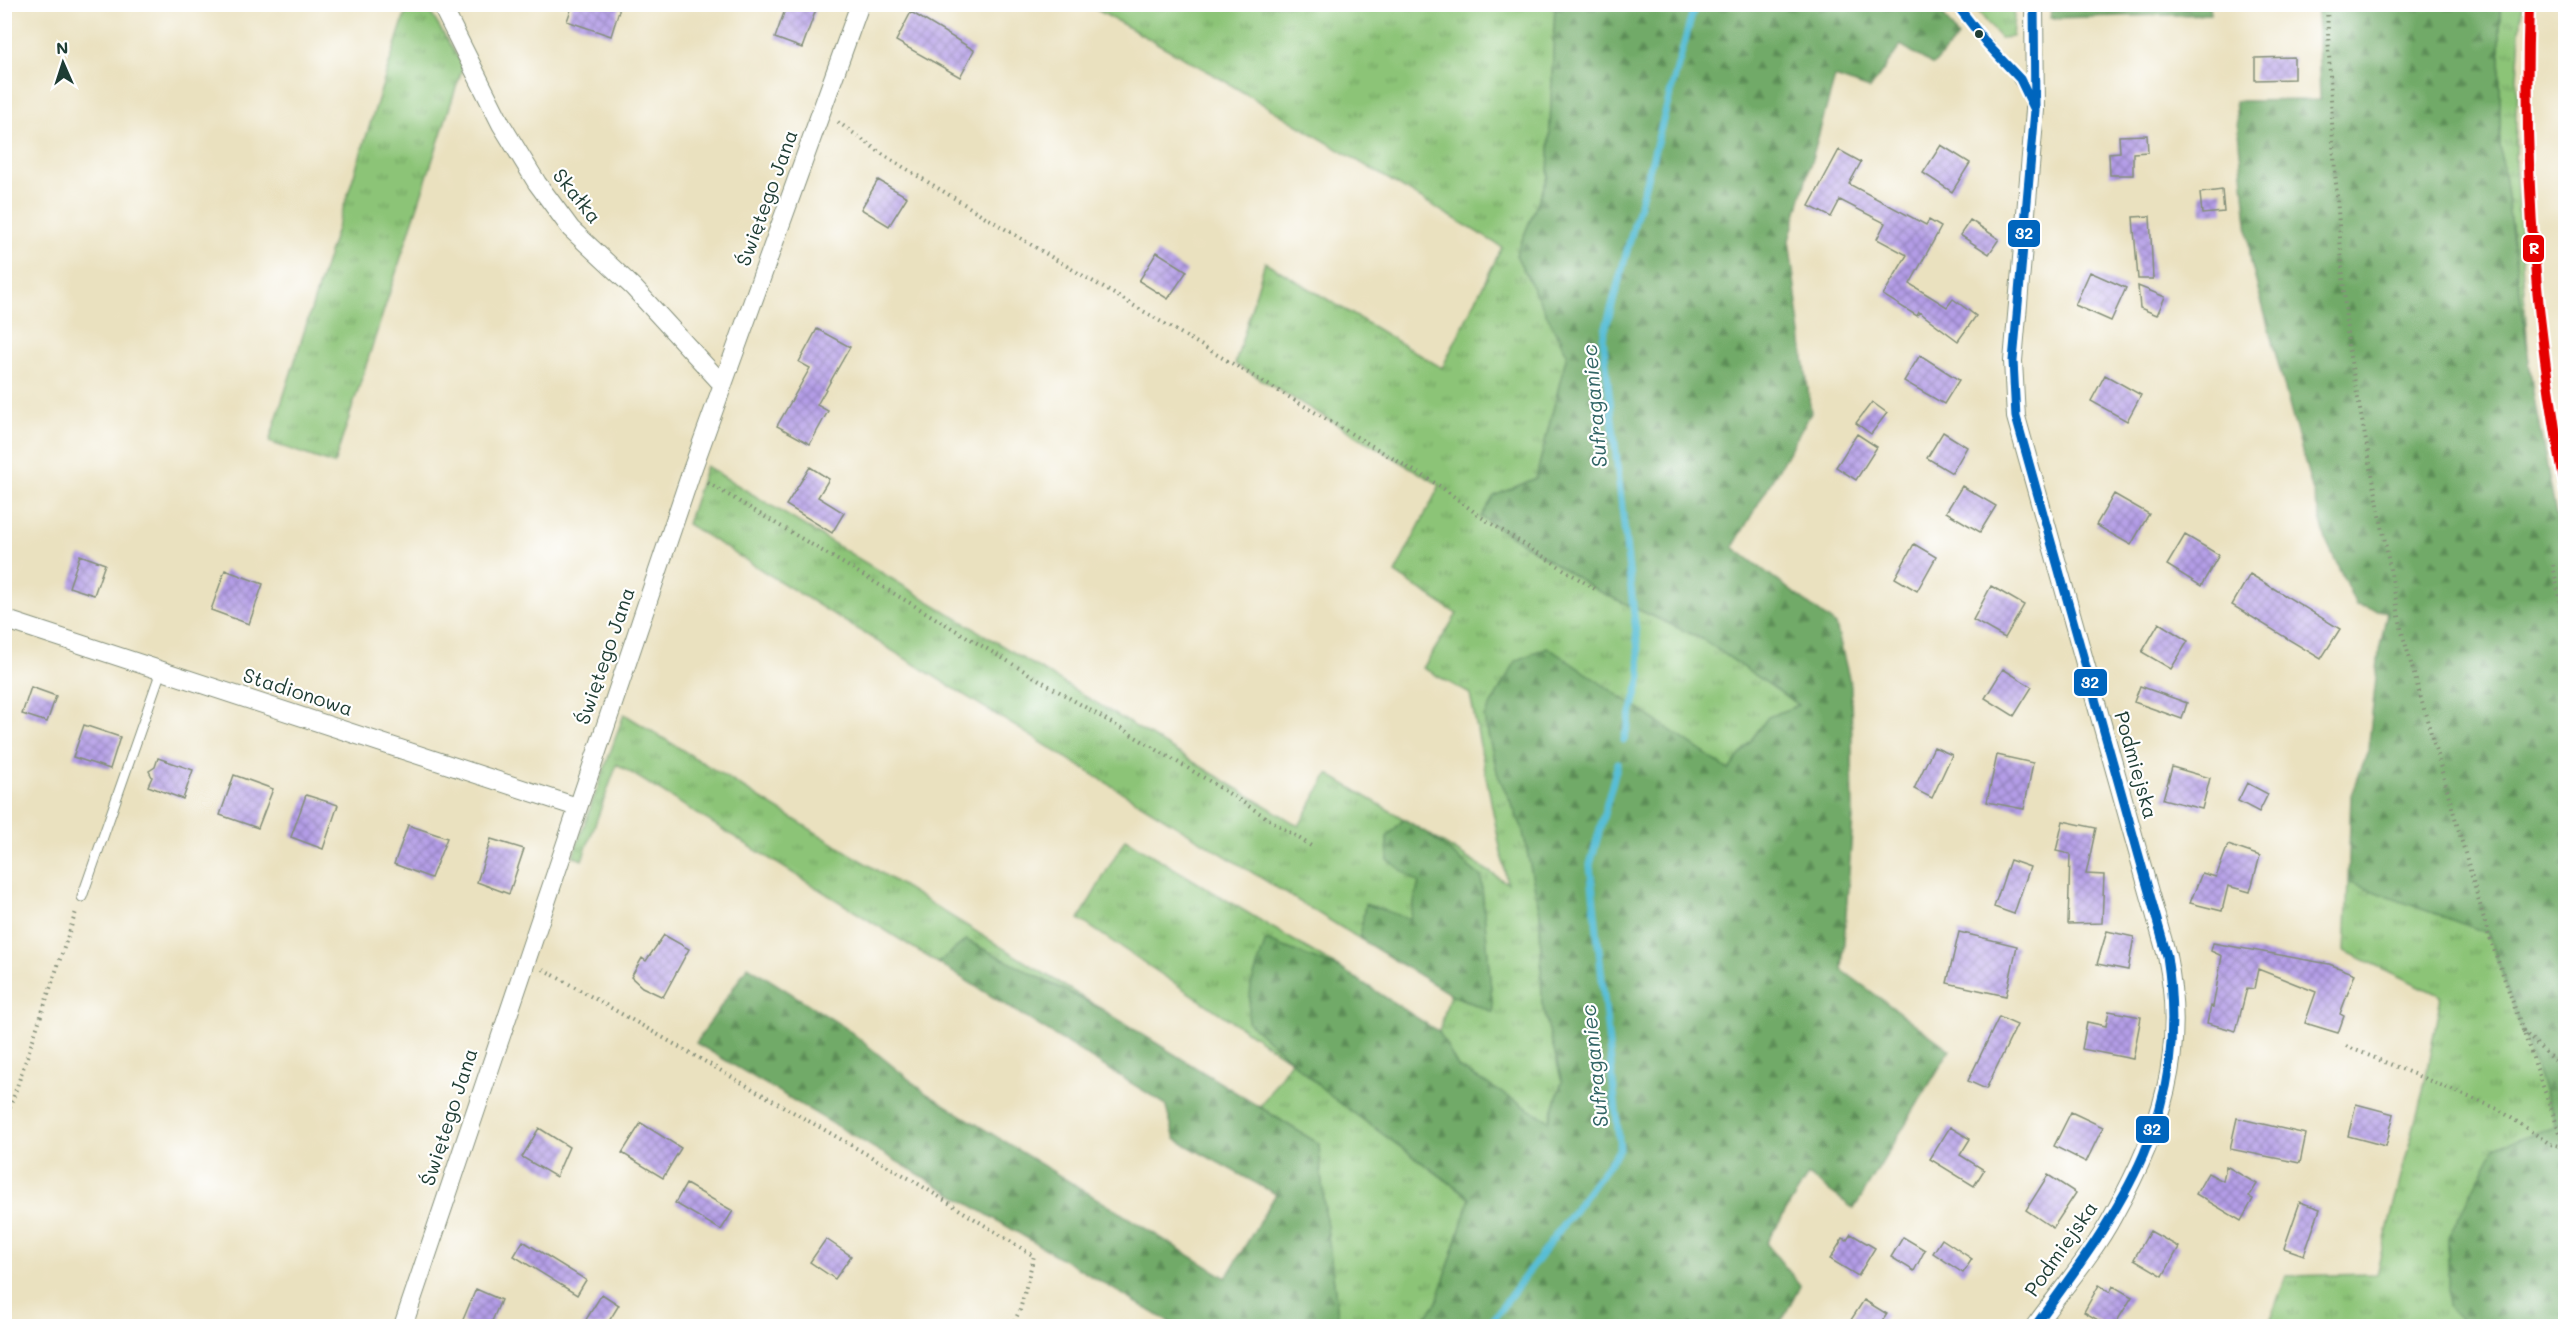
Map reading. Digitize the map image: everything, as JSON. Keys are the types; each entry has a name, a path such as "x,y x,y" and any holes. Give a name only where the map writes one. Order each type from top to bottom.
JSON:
{"street":[{"name":"Skałka","path":"441,4 501,124 543,192 571,229 633,286 723,384"},
{"name":"Świętego Jana","path":"403,1326 691,473 860,4"},
{"name":"Podmiejska","path":"2034,4 2036,110 2013,361 2016,417 2167,956 2175,995 2174,1046 2165,1100 2149,1144 2114,1216 2035,1326"},
{"name":"Stadionowa","path":"4,619 577,807"}],"lane":[{"path":"1956,4 1983,39 2020,79 2036,110"},
{"path":"81,897 161,671"}],"path":[{"path":"2327,9 2348,346 2402,632 2488,933 2565,1148"},
{"path":"823,111 885,156 1440,486 1481,517 1598,591"},
{"path":"691,473 1201,776 1311,846"},
{"path":"2553,565 2565,635"},
{"path":"4,1125 81,897"},
{"path":"527,959 912,1180 1034,1256 1020,1310 1011,1326"},
{"path":"2521,1029 2565,1072"},
{"path":"2346,1046 2498,1109 2550,1144 2565,1148"}],"green space":[{"path":"2052,4 2210,5 2211,14 2050,18"},
{"path":"408,5 426,5 463,66 334,464 269,442"},
{"path":"1088,5 1555,5 1548,177 1516,255 1567,354 1536,478 1494,496 1482,517 1598,591 1702,639 1799,705 1768,717 1729,770 1547,647 1516,661 1484,717 1498,775 1522,827 1540,913 1542,1003 1562,1082 1549,1121 1458,1067 1439,1032 1450,994 1493,1012 1481,877 1427,833 1507,883 1470,694 1423,668 1457,614 1395,573 1440,485 1235,364 1265,262 1442,368 1502,247 1211,73"},
{"path":"1555,5 1937,5 1958,37 1933,65 1901,45 1870,89 1835,77 1789,240 1811,413 1733,547 1836,625 1851,686 1853,817 1842,970 1950,1050 1854,1209 1808,1175 1766,1243 1800,1285 1779,1326 1419,1326 1437,1302 1470,1197 1333,1098 1248,1022 1251,985 1266,940 1343,970 1439,1032 1458,1067 1549,1121 1562,1082 1542,1003 1540,913 1522,827 1498,775 1484,717 1516,661 1547,647 1729,770 1768,717 1799,705 1702,639 1598,591 1481,517 1494,496 1536,478 1567,354 1516,255 1548,177"},
{"path":"1973,5 2015,5 2012,37 2000,38"},
{"path":"2317,5 2500,5 2500,145 2534,398 2565,561 2565,1326 2469,1326 2448,1307 2448,1237 2495,1147 2556,1126 2488,933 2348,882 2351,795 2368,751 2379,651 2387,612 2356,605 2326,540 2251,263 2235,101 2320,100"},
{"path":"2500,5 2522,5 2515,162 2528,350 2500,145"},
{"path":"706,466 1299,826 1328,774 1404,819 1387,837 1388,860 1419,883 1410,920 1365,904 1360,939 687,524"},
{"path":"624,714 1103,1010 966,940 938,963 617,764 582,860 573,856"},
{"path":"1404,819 1427,833 1481,877 1493,1012 1450,994 1360,939 1365,904 1410,919 1419,883 1388,860 1387,837"},
{"path":"1125,839 1343,970 1266,940 1248,1022 1333,1098 1470,1198 1437,1302 1419,1326 1339,1326 1319,1144 1260,1107 1291,1061 1079,919"},
{"path":"2348,882 2488,933 2556,1126 2495,1147 2448,1307 2469,1326 2268,1326 2286,1276 2376,1274 2423,1091 2441,996 2345,951"},
{"path":"966,940 1103,1010 1319,1144 1339,1326 1176,1326 696,1043 748,966 846,1028 927,1094 1226,1278 1276,1194 1175,1139 1165,1104 938,963"}],"building":[{"path":"573,4 621,4 611,36 567,21"},
{"path":"787,4 818,4 802,48 775,38"},
{"path":"911,12 974,50 960,77 896,41"},
{"path":"2294,57 2294,79 2255,80 2255,58"},
{"path":"2147,135 2148,152 2133,153 2133,175 2110,175 2109,153 2120,152 2119,136"},
{"path":"1941,145 1970,163 1952,192 1923,173"},
{"path":"1839,150 1861,162 1849,184 1926,225 1929,220 1941,227 1910,284 1947,307 1953,299 1976,316 1958,341 1919,312 1917,316 1883,295 1907,255 1877,239 1885,223 1840,200 1831,217 1809,206"},
{"path":"878,180 907,197 889,226 861,209"},
{"path":"2222,190 2224,212 2202,214 2200,193"},
{"path":"2150,216 2153,279 2138,279 2133,217"},
{"path":"1970,220 1999,239 1989,254 1960,235"},
{"path":"1157,252 1187,271 1168,299 1139,281"},
{"path":"2090,272 2126,288 2111,321 2075,305"},
{"path":"2138,286 2165,297 2157,315 2140,308"},
{"path":"817,329 850,347 817,405 828,411 810,444 777,426 810,368 799,362"},
{"path":"1920,355 1959,380 1944,404 1904,381"},
{"path":"2105,375 2141,395 2127,421 2091,401"},
{"path":"1872,402 1887,413 1871,434 1856,423"},
{"path":"1943,432 1967,447 1952,473 1927,458"},
{"path":"1857,434 1877,447 1856,480 1836,467"},
{"path":"810,467 829,479 818,497 844,513 832,533 786,505"},
{"path":"1962,486 1996,506 1980,532 1946,512"},
{"path":"2114,494 2149,514 2131,545 2096,525"},
{"path":"2185,535 2219,555 2201,586 2167,565"},
{"path":"1914,544 1936,557 1917,591 1895,578"},
{"path":"80,555 105,564 94,595 69,587"},
{"path":"225,570 263,584 249,624 211,610"},
{"path":"2250,574 2340,629 2321,659 2232,605"},
{"path":"1991,586 2024,605 2005,638 1973,620"},
{"path":"2159,623 2188,641 2171,669 2142,652"},
{"path":"2003,669 2032,687 2014,716 1985,698"},
{"path":"2140,686 2187,703 2182,719 2134,702"},
{"path":"31,687 56,696 47,722 22,714"},
{"path":"84,725 120,737 110,769 73,757"},
{"path":"1934,747 1952,755 1932,798 1914,789"},
{"path":"1997,755 2033,763 2024,809 1987,802"},
{"path":"158,758 193,770 183,799 148,786 152,777 149,771 155,767"},
{"path":"2172,767 2210,778 2202,809 2163,799"},
{"path":"234,775 273,789 258,828 220,815"},
{"path":"2247,783 2268,794 2259,812 2238,801"},
{"path":"306,795 338,805 323,849 291,837"},
{"path":"2063,821 2096,828 2086,874 2104,875 2102,923 2068,924 2070,854 2056,851"},
{"path":"408,825 447,838 431,878 394,864"},
{"path":"491,839 524,849 509,894 477,882"},
{"path":"2228,845 2260,856 2250,892 2228,886 2222,911 2190,903 2202,873 2216,877"},
{"path":"2010,860 2030,867 2014,914 1994,907"},
{"path":"2107,931 2134,937 2128,970 2097,964"},
{"path":"1959,932 2017,946 2006,996 1947,983"},
{"path":"664,935 689,949 663,997 642,987 631,977 642,958 646,961"},
{"path":"2213,943 2329,964 2355,974 2340,1014 2344,1016 2338,1033 2305,1023 2316,992 2258,969 2254,989 2247,988 2236,1031 2207,1023 2211,1006 2213,1007 2222,956 2211,951"},
{"path":"2109,1011 2141,1017 2133,1059 2082,1049 2087,1022 2106,1026"},
{"path":"1999,1017 2017,1025 1986,1089 1968,1081"},
{"path":"2356,1104 2394,1114 2386,1146 2348,1136"},
{"path":"2071,1112 2103,1127 2086,1162 2054,1146"},
{"path":"2237,1118 2306,1134 2300,1163 2230,1149"},
{"path":"641,1123 681,1148 663,1178 622,1153"},
{"path":"1950,1127 1970,1139 1960,1155 1984,1170 1974,1186 1930,1159"},
{"path":"539,1128 569,1147 556,1177 522,1157"},
{"path":"2226,1166 2257,1184 2249,1197 2253,1199 2241,1221 2196,1194 2208,1173 2223,1181"},
{"path":"2048,1175 2076,1193 2053,1228 2026,1210"},
{"path":"686,1184 733,1211 721,1230 675,1203"},
{"path":"2300,1202 2320,1209 2304,1255 2284,1248"},
{"path":"2150,1231 2179,1247 2163,1276 2134,1259"},
{"path":"1851,1234 1875,1248 1858,1276 1830,1259 1843,1238 1847,1240"},
{"path":"1903,1237 1925,1250 1914,1271 1891,1257"},
{"path":"826,1239 851,1256 835,1279 810,1262"},
{"path":"1942,1239 1972,1259 1963,1273 1933,1253"},
{"path":"523,1241 586,1280 577,1295 514,1256"},
{"path":"2099,1285 2110,1292 2113,1286 2132,1297 2114,1326 2108,1326 2084,1312"},
{"path":"476,1289 501,1300 490,1326 472,1326 462,1322"},
{"path":"602,1294 619,1305 606,1326 582,1326"},
{"path":"1864,1300 1887,1314 1879,1326 1847,1326"}],"waterway":[{"name":"Sufraganiec","path":"1624,740 1641,677 1603,338 1695,4"},
{"name":"Sufraganiec","path":"1488,1326 1620,1149 1590,865 1618,763"}],"transit line":[{"name":"32","path":"1956,4 1987,44 2020,79 2035,110"},
{"name":"32","path":"2034,4 2035,110 2013,361 2016,417 2167,956 2172,1012 2169,1063 2159,1111 2143,1155 2097,1239 2035,1326"},
{"name":"R","path":"2529,4 2528,127 2534,249 2546,370 2566,491"}]}
